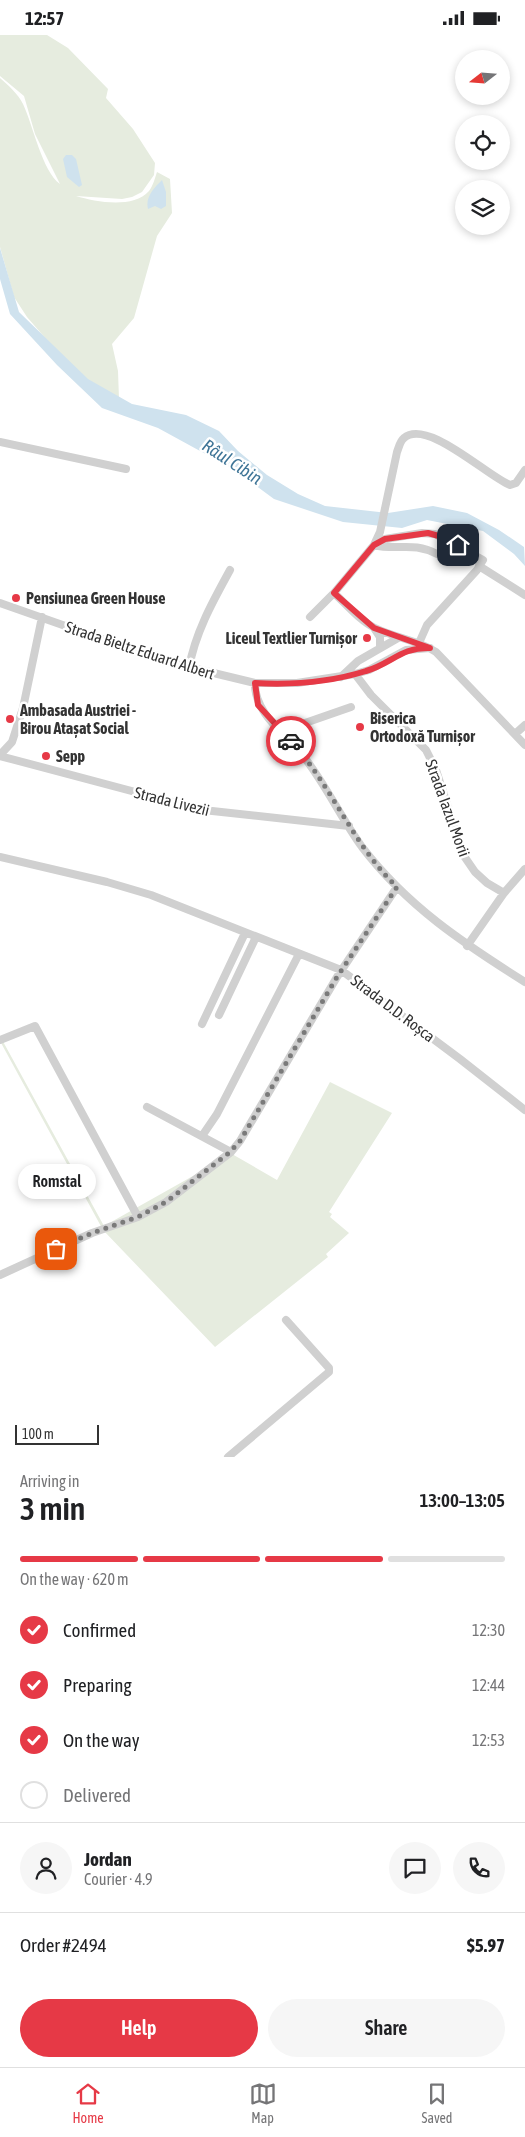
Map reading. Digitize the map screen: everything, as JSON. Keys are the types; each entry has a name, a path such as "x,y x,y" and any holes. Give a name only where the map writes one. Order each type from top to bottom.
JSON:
{"street":[{"path":"310,617 334,593 374,545 380,532 400,442 404,438 412,434 422,434 439,441 510,485 516,483 525,471"},
{"path":"0,442 126,469"},
{"path":"374,545 385,539 435,533 525,595"},
{"path":"415,534 417,546"},
{"path":"374,545 388,547 417,546 437,554"},
{"path":"419,643 427,625 481,563"},
{"path":"189,668 201,628 230,570"},
{"path":"334,593 374,628 380,637 380,647"},
{"name":"Strada Bieltz Eduard Albert","path":"0,603 189,668 255,683 297,683 341,677 369,670 406,650 430,648"},
{"path":"0,755 12,742 23,708 42,617"},
{"path":"374,628 398,638 419,643 442,657 525,745"},
{"path":"341,677 358,661 398,638"},
{"name":"Strada Iazul Morii","path":"356,674 371,695 426,750 436,770 464,856 475,872 487,883 504,893"},
{"path":"255,683 258,705 306,759 362,846 397,887 435,922 467,946 525,982"},
{"path":"282,731 350,707"},
{"path":"515,734 525,725"},
{"name":"Strada Livezii","path":"0,755 203,810 349,826"},
{"name":"Strada D.D. Roșca","path":"0,857 107,882 150,895 341,970 525,1110"},
{"path":"467,946 504,893 525,869"},
{"path":"0,1275 92,1233 138,1217 166,1202 230,1152 240,1141 341,970 397,887"},
{"path":"202,1024 245,933"},
{"path":"219,1015 256,937"},
{"path":"202,1136 217,1114 299,954"},
{"path":"0,1040 35,1026 138,1217"},
{"path":"147,1107 230,1152"},
{"path":"228,1457 330,1372 329,1367 286,1320"}],"shaded area":[{"path":"0,35 47,35 68,48 108,89 106,98 133,129 155,163 154,175 142,192 132,197 122,199 76,196 104,202 124,202 142,197 149,191 157,172 170,179 172,213 157,236 134,318 112,344 118,371 119,399 79,377 27,317 14,297 0,247 0,78 21,100 43,159 54,178 60,184 35,134 24,96 0,76"},
{"path":"0,1036 104,1226 232,1154 277,1180 330,1082 392,1113 329,1212 332,1214 330,1217 349,1233 326,1254 328,1257 215,1347 103,1230 0,1041"}],"water":[{"path":"66,155 72,155 76,159 82,185 79,187 67,177 63,159"},
{"path":"162,180 166,192 166,206 161,209 155,206 148,209 149,197"},
{"name":"Râul Cibin","path":"0,248 19,312 88,379 132,404 186,415 219,431 238,451 267,475 298,494 325,506 388,513 433,506 467,513 499,530 524,547 525,566 514,554 483,531 427,520 402,528 343,522 274,499 233,469 158,428 102,408 57,365 10,314 0,279"}],"way so far":[{"path":"56,1249 92,1233 138,1217 166,1202 230,1152 240,1141 337,977 397,887 362,846 306,759 291,741"}],"place":[{"name":"Pensiunea Green House","path":"16,598"},
{"name":"Liceul Textlier Turnișor","path":"367,638"},
{"name":"Ambasada Austriei - Birou Atașat Social","path":"10,719"},
{"name":"Biserica Ortodoxă Turnișor","path":"360,727"},
{"name":"Sepp","path":"46,756"},
{"name":"Romstal","path":"56,1249"}],"route":[{"path":"291,741 258,705 255,683 283,684 307,682 356,674 369,670 406,650 421,647 430,648 374,628 334,593 374,545 385,539 435,533 458,545"}]}
